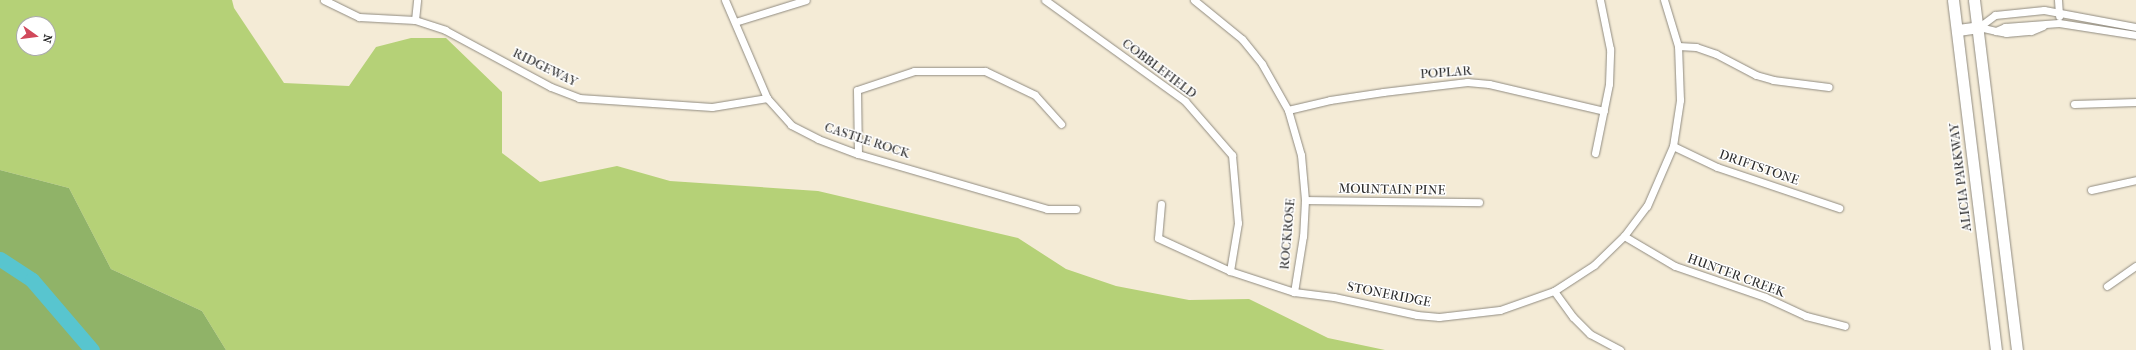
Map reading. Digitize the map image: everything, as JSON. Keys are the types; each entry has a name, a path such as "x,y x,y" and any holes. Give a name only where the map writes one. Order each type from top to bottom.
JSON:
{"main road":[{"name":"ALICIA PARKWAY","path":"1953,0 1958,30 1996,350"},
{"path":"1974,0 1979,27 2017,350"},
{"path":"1958,30 1979,27"}],"street":[{"name":"RIDGEWAY","path":"324,0 359,16 415,20 445,30 551,87 579,98 712,107 768,98"},
{"path":"415,20 417,0"},
{"name":"CASTLE ROCK","path":"725,0 768,98 791,125 858,154 1047,209 1076,209"},
{"path":"735,22 806,0"},
{"name":"COBBLEFIELD","path":"1045,0 1185,101 1232,156 1238,223 1230,271"},
{"name":"ROCKROSE","path":"1194,0 1242,39 1262,64 1288,110 1301,155 1305,200 1303,236 1294,292"},
{"path":"1595,153 1604,111 1610,49 1600,0"},
{"name":"STONERIDGE","path":"1161,204 1158,238 1230,271 1294,292 1334,297 1417,315 1439,317 1500,310 1554,291 1594,265 1624,236 1647,206 1673,146 1680,100 1678,46 1664,0"},
{"path":"2058,0 2059,23"},
{"path":"1979,27 1994,15 2044,10 2059,14 2136,27"},
{"path":"2035,11 2036,24"},
{"path":"1996,31 2005,27 2059,23 2136,35"},
{"path":"1979,27 2006,33 2032,31 2045,25"},
{"path":"1678,46 1696,47 1716,54 1756,75 1774,80 1828,87"},
{"path":"858,154 857,90 914,71 985,71 1035,95 1061,124"},
{"name":"POPLAR","path":"1288,110 1383,92 1467,82 1489,84 1604,111"},
{"path":"2074,104 2136,102"},
{"name":"DRIFTSTONE","path":"1673,146 1717,167 1840,208"},
{"path":"2091,190 2136,180"},
{"name":"MOUNTAIN PINE","path":"1305,200 1479,202"},
{"name":"HUNTER CREEK","path":"1624,236 1675,266 1765,297 1806,316 1845,326"},
{"path":"2108,286 2136,266"},
{"path":"1554,291 1573,317 1590,334 1608,348 1620,350"}],"green space":[{"path":"0,0 232,0 234,8 284,83 349,86 376,47 411,38 446,38 502,92 502,153 540,182 617,166 670,181 818,191 1018,238 1066,269 1116,286 1189,300 1249,299 1328,338 1385,350 226,350 202,311 111,269 69,188 0,170"},
{"path":"0,170 69,188 111,269 202,311 226,350 0,350"}],"waterway":[{"path":"0,259 32,280 92,350"}]}
